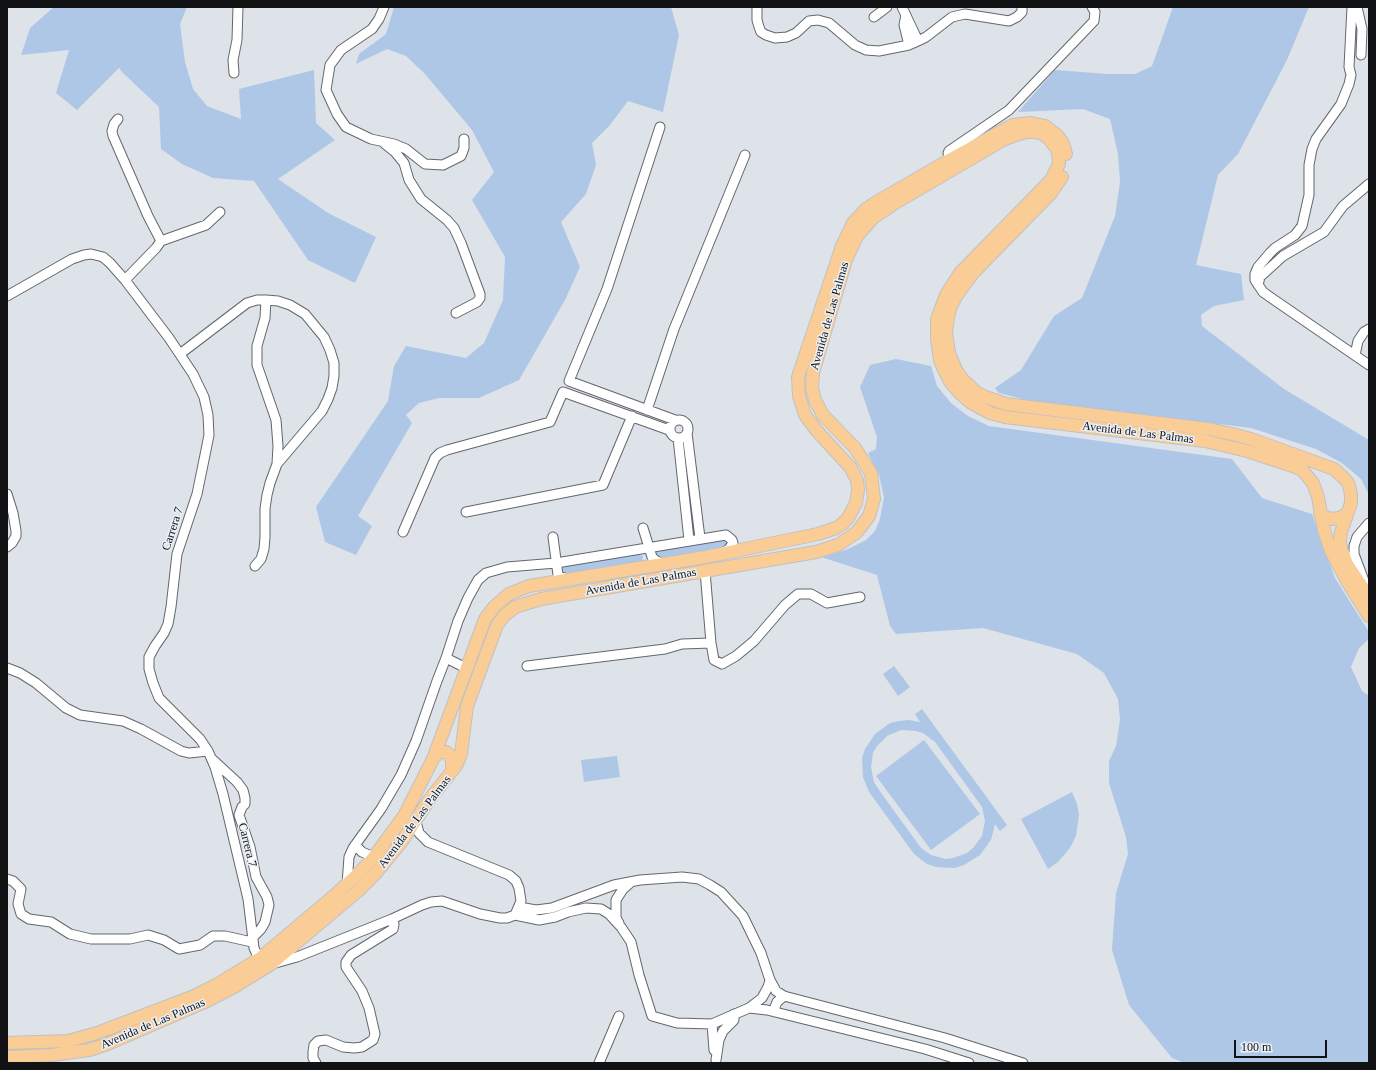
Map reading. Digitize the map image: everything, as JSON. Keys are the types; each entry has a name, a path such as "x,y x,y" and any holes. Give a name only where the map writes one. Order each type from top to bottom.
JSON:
{"main road":[{"name":"Avenida de Las Palmas","path":"7,1043 68,1041 97,1033 194,996 216,985 257,951 347,884 374,857 404,816 433,759 468,669 485,619 500,601 510,594 529,586 765,546 827,532 842,524 852,513 856,503 857,480 850,467 817,431 805,415 798,396 798,377 842,246 853,223 865,210 951,159 1013,126 1023,123 1038,124 1051,129 1063,143 1067,162 1064,173 1051,193 973,273 963,285 951,306 946,326 949,353 956,370 976,392 985,397 1006,404 1208,429 1251,439 1334,469 1343,477 1350,489 1351,503 1341,532 1341,549 1347,564 1369,596"},
{"name":"Avenida de Las Palmas","path":"7,1057 72,1053 105,1045 219,995 246,980 257,951 364,885 386,862 416,822 431,797 452,771 461,754 467,706 497,625 505,615 515,607 541,599 816,552 831,548 848,539 857,532 869,516 874,499 871,473 855,448 823,416 815,400 812,388 813,372 849,253 857,236 863,228 884,210 1003,140 1026,132 1043,134 1050,140 1058,151 1059,164 1051,180 960,273 946,295 937,319 937,339 940,360 945,372 956,388 970,402 980,408 1005,417 1205,441 1229,446 1296,467 1303,471 1313,483 1318,497 1320,514 1327,540 1335,561 1369,616"},
{"path":"1313,483 1318,473 1329,467"},
{"path":"1320,514 1331,519 1340,518 1347,514"},
{"path":"433,759 439,752 446,752 450,755 452,761 452,771"}],"street":[{"path":"234,73 233,60 238,7"},
{"path":"384,7 379,19 372,29 352,41 341,50 330,65 326,90 332,106 346,127 371,139 394,144 406,149 425,164 438,166 452,162 461,156 464,148 464,139"},
{"path":"757,7 757,20 761,32 766,35 775,38 787,37 796,33 809,21 818,20 828,23 855,46 866,50 879,51 913,43 926,37 952,17 965,14 1009,20 1017,17 1022,12 1022,7"},
{"path":"874,17 887,7"},
{"path":"951,159 948,153 949,151 1009,110 1094,21 1095,12 1092,7"},
{"path":"1352,7 1349,67 1351,75 1347,93 1342,104 1316,139 1312,149 1309,165 1309,195 1302,226 1295,235 1275,248 1258,267 1255,274 1255,280 1263,292 1369,365"},
{"path":"1357,7 1362,28 1361,55"},
{"path":"904,11 904,25 913,43"},
{"path":"118,118 112,131 113,136 148,216 161,241"},
{"path":"660,127 607,289 568,381 675,420 686,422 688,428 687,433 700,538"},
{"path":"381,141 395,152 404,163 409,180 421,199 447,220 454,228 461,243 480,294 480,298 477,302 456,313"},
{"path":"647,410 674,329 745,156"},
{"path":"1258,285 1260,277 1283,256 1324,232 1344,206 1369,184"},
{"path":"125,280 161,241 206,225 220,212"},
{"name":"Carrera 7","path":"7,296 72,259 84,255 96,255 103,257 110,262 125,280 180,354 193,374 204,397 208,415 209,434 197,494 177,554 168,624 149,657 149,669 153,683 160,698 200,739 215,767 243,877 257,951"},
{"path":"180,354 247,303 257,300 278,301 290,305 305,314 324,337 330,350 334,363 333,382 328,399 322,411 277,464"},
{"path":"255,566 261,559 264,549 266,537 265,509 267,495 277,464 278,432 276,420 256,365 257,346 266,318 266,300"},
{"path":"1355,355 1358,341 1364,332 1369,329"},
{"path":"403,532 435,458 440,453 550,422 563,392 669,430 673,436 678,438 683,437 687,433"},
{"path":"466,512 603,485 632,416"},
{"path":"669,430 671,423 675,420"},
{"path":"278,432 283,440 288,442 298,439"},
{"path":"678,438 689,540"},
{"path":"7,494 13,513 16,531 16,536 12,543 7,547"},
{"path":"1369,523 1358,537 1354,546 1354,554 1369,596"},
{"path":"641,529 647,547 655,560 662,564"},
{"path":"347,884 349,857 355,845 381,809 401,775 416,740 458,621 478,580 486,573 507,567 556,563 700,538 722,535 730,536 732,540 731,547 728,550 718,554"},
{"path":"554,537 558,575 561,578 570,579"},
{"path":"641,568 646,561 647,547"},
{"path":"705,570 711,643 714,660 722,664 736,656 754,641 785,606 798,594 811,594 827,603 860,597"},
{"path":"527,666 665,649 682,644 711,643"},
{"path":"446,658 468,669"},
{"path":"7,668 20,673 36,683 66,708 80,715 123,721 181,751 209,755 237,782 243,790 245,798 245,804 239,815 250,847 256,877 267,897 269,905 257,951"},
{"path":"416,822 419,833 428,842 509,875 516,881 519,888 521,901 517,911"},
{"path":"355,845 362,852 374,857"},
{"path":"7,879 13,880 21,889 18,904 21,914 29,919 51,922 70,934 91,939 130,939 148,935 164,940 179,949 200,945 213,936 226,936 257,951 296,957 392,919 422,905 442,901 491,917 507,918 517,911 552,908 614,885 664,878 682,877 699,879 721,892 743,916 761,953 770,980 776,991 784,996 945,1038 1023,1063"},
{"path":"632,882 623,889 616,900 616,918 631,942 639,975 652,1016 677,1023 712,1024 749,1008 762,998 770,980"},
{"path":"601,910 611,904 613,900 611,893 607,888"},
{"path":"517,911 539,920 586,908 601,910 609,914 621,927"},
{"path":"316,1063 313,1058 313,1052 314,1045 318,1042 326,1040 343,1047 354,1048 362,1047 373,1040 375,1034 369,1008 362,991 346,967 346,962 351,955 393,929 394,924 392,919"},
{"path":"775,1012 777,1002 784,996"},
{"path":"749,1008 775,1012 924,1049 969,1063"},
{"path":"716,1061 719,1040 723,1031 734,1020 734,1014"},
{"path":"599,1063 619,1016"},
{"path":"712,1024 716,1061"}],"shaded area":[{"path":"54,7 187,7 180,24 185,62 193,89 207,106 241,119 239,89 314,70 316,123 335,140 278,179 328,213 376,237 355,283 308,260 254,181 213,178 182,164 161,149 159,107 119,68 77,110 56,93 69,50 21,55 30,28"},
{"path":"394,7 671,7 679,35 663,112 628,101 610,125 592,143 596,165 586,194 561,222 580,267 565,300 519,380 479,398 439,398 419,403 406,415 412,423 358,516 372,526 356,555 325,542 316,507 388,401 394,366 406,346 466,358 484,343 503,300 505,257 472,200 494,172 472,130 425,74 406,56 387,49 356,64 359,54 386,34"},
{"path":"1173,7 1309,7 1287,60 1238,154 1218,175 1196,265 1241,274 1244,300 1214,306 1201,315 1202,326 1284,389 1369,440 1369,495 1361,479 1342,463 1316,449 1251,428 1027,400 999,393 995,388 1021,370 1054,316 1082,298 1115,216 1120,182 1118,154 1110,119 1083,109 1018,112 1055,70 1108,74 1135,74 1152,66"},
{"path":"896,359 931,366 937,386 951,403 968,416 989,426 1232,459 1262,498 1312,514 1335,578 1369,632 1369,639 1359,648 1351,667 1362,691 1369,696 1369,1063 1185,1063 1172,1058 1129,1005 1112,950 1116,893 1128,854 1126,837 1109,783 1109,761 1116,746 1120,720 1118,699 1104,673 1077,654 983,628 896,634 890,626 877,575 821,557 846,550 866,540 875,531 880,519 884,497 879,475 868,453 876,449 877,437 860,387 870,365"},
{"path":"725,537 730,539 726,547 660,560 655,554 657,550"},
{"path":"638,554 643,556 642,562 568,575 562,572 561,566"},
{"path":"894,666 910,687 898,696 883,674"},
{"path":"922,709 1007,825 1000,831 995,824 991,840 980,855 964,865 955,868 936,867 927,864 914,854 869,792 863,777 862,758 865,749 875,734 890,723 909,720 920,722 915,714","holes":["901,730 923,733 935,742 982,807 985,821 982,836 967,853 953,858 946,859 931,855 921,848 874,782 871,767 873,753 877,746 887,736"]},
{"path":"924,740 980,814 931,850 876,776"},
{"path":"617,756 620,777 584,782 581,760"},
{"path":"1072,792 1077,804 1079,815 1076,836 1065,854 1058,862 1048,869 1021,819"}]}
